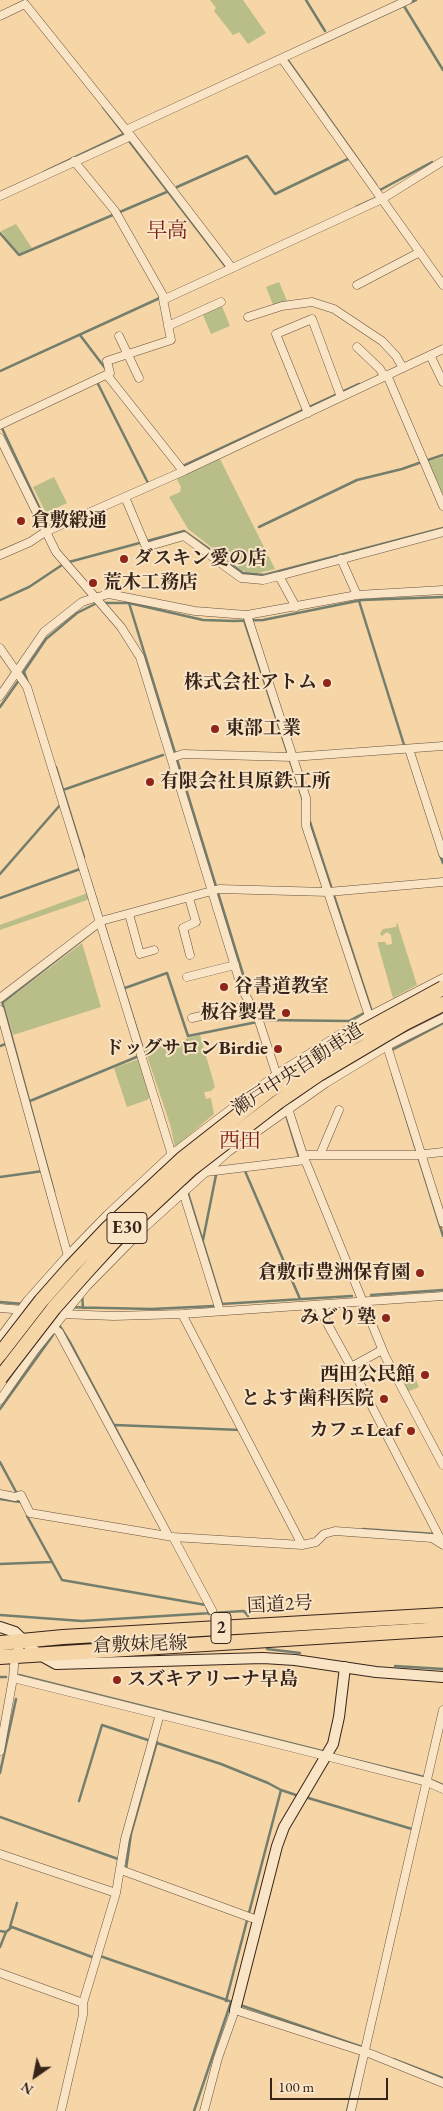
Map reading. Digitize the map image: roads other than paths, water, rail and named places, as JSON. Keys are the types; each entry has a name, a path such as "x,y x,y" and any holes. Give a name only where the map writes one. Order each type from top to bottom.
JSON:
{"highway":[{"name":"瀬戸中央自動車道","path":"0,1354 41,1301 71,1267 120,1216 182,1159 284,1080 355,1036 443,988"},
{"name":"瀬戸中央自動車道","path":"0,1378 54,1308 85,1272 124,1232 191,1169 248,1124 319,1074 379,1038 443,1004"},
{"name":"国道2号","path":"0,1643 23,1640 443,1615"},
{"name":"国道2号","path":"0,1657 443,1629"}],"main road":[{"name":"倉敷妹尾線","path":"0,1627 15,1632 38,1654 56,1664 263,1658 443,1677"},
{"path":"235,2010 276,1846 284,1827 333,1744 339,1717 345,1667"}],"street":[{"path":"0,196 408,0"},
{"path":"0,16 25,4 231,266"},
{"path":"283,61 383,197 443,285"},
{"path":"1,425 107,375 110,373 107,361 171,340 164,297 116,213 74,161"},
{"path":"164,297 383,197 443,161"},
{"path":"357,284 420,252"},
{"path":"168,326 221,302"},
{"path":"248,317 282,306 312,302 334,309 382,341 396,356 403,368"},
{"path":"308,413 276,334 312,320 341,397"},
{"path":"119,336 139,378"},
{"path":"357,347 385,376 443,506"},
{"path":"0,555 30,542 45,532 125,498 443,349"},
{"path":"430,355 443,382"},
{"path":"107,375 183,471"},
{"path":"0,438 56,552 121,627 140,657 174,757 215,890 242,989 258,1018 304,1157 382,1350 443,1465"},
{"path":"125,498 146,547 184,536 241,578 263,580 443,532"},
{"path":"340,558 357,595"},
{"path":"279,576 296,607"},
{"path":"0,696 20,676 44,632 82,602 109,594 195,611 248,618 357,595 443,590"},
{"path":"248,618 290,756 306,798 306,826 331,891 369,1016 387,1046 420,1156 443,1223"},
{"path":"0,648 27,687 103,922 182,1192 220,1311"},
{"path":"174,757 183,754 290,756 443,746"},
{"path":"407,749 443,854"},
{"path":"0,998 103,922 215,890 331,891 443,882"},
{"path":"190,898 196,922 183,928 190,955"},
{"path":"129,914 140,954 154,950"},
{"path":"187,977 235,965"},
{"path":"0,1338 24,1306 70,1254 107,1215 172,1154 277,1074 369,1016 443,978"},
{"path":"192,1018 251,1005"},
{"path":"0,1010 44,1171 70,1254"},
{"path":"0,1400 81,1293 143,1229 228,1152 326,1083 387,1046 443,1018"},
{"path":"320,1155 339,1110"},
{"path":"206,1172 320,1155 420,1156 443,1152"},
{"path":"434,1196 443,1193"},
{"path":"0,1308 24,1306 61,1317 114,1316 182,1314 443,1296"},
{"path":"317,1305 443,1544"},
{"path":"182,1314 303,1545"},
{"path":"61,1317 59,1332 212,1610"},
{"path":"351,1367 382,1350"},
{"path":"0,1494 21,1495 30,1513 173,1538 303,1545 316,1542 324,1534 335,1531 432,1538 443,1544"},
{"path":"0,1751 13,1678 15,1655 23,1640"},
{"path":"13,1678 427,1780 443,1789"},
{"path":"351,2111 363,2051 443,1710"},
{"path":"61,2111 83,2015 83,2003 124,1871 125,1839 160,1714"},
{"path":"0,1854 116,1894"},
{"path":"124,1871 249,1917"},
{"path":"0,1973 83,2003"},
{"path":"204,2111 216,2063 235,2010 363,2051 443,2083"}],"waterway":[{"path":"306,0 325,31"},
{"path":"312,48 416,0"},
{"path":"404,6 443,70"},
{"path":"287,59 376,185"},
{"path":"103,107 124,134"},
{"path":"44,172 128,132"},
{"path":"129,141 226,267"},
{"path":"177,187 247,156 275,194 350,158"},
{"path":"380,190 432,162"},
{"path":"0,233 19,255 169,191"},
{"path":"356,207 378,197"},
{"path":"0,371 162,297"},
{"path":"80,335 105,368"},
{"path":"97,382 148,483"},
{"path":"183,466 359,384"},
{"path":"1,426 47,524"},
{"path":"428,460 443,455"},
{"path":"259,527 357,480 419,463"},
{"path":"69,562 184,531 243,573 264,575 443,528"},
{"path":"0,600 29,587 62,565"},
{"path":"105,603 129,603 203,620 234,621 263,620 362,600 443,597"},
{"path":"359,601 405,748"},
{"path":"129,603 247,987"},
{"path":"23,673 46,639 77,613 95,604"},
{"path":"244,620 303,800"},
{"path":"24,672 28,683"},
{"path":"0,707 19,680"},
{"path":"63,790 163,755"},
{"path":"56,767 84,857"},
{"path":"0,874 61,804"},
{"path":"310,822 371,1009"},
{"path":"440,855 443,863"},
{"path":"0,898 80,869"},
{"path":"87,870 142,1046"},
{"path":"3,1002 100,926"},
{"path":"125,988 167,973 188,1036 257,1022"},
{"path":"2,1001 54,1192"},
{"path":"264,1020 349,1021 364,1013"},
{"path":"392,1050 443,1023"},
{"path":"0,1046 8,1043"},
{"path":"30,1101 139,1056"},
{"path":"392,1073 443,1236"},
{"path":"286,1115 299,1157"},
{"path":"0,1177 43,1171"},
{"path":"245,1171 300,1299"},
{"path":"203,1240 216,1175"},
{"path":"188,1193 222,1304"},
{"path":"371,1295 443,1290"},
{"path":"82,1294 83,1308"},
{"path":"221,1304 352,1296"},
{"path":"0,1302 23,1304"},
{"path":"61,1307 152,1309 214,1306"},
{"path":"53,1315 71,1344 144,1482"},
{"path":"0,1409 53,1335"},
{"path":"115,1425 241,1430"},
{"path":"0,1462 29,1516"},
{"path":"0,1499 20,1502"},
{"path":"27,1516 62,1580 206,1605 209,1614"},
{"path":"363,1529 435,1534"},
{"path":"0,1564 51,1562"},
{"path":"0,1615 82,1621 244,1611 248,1616"},
{"path":"267,1649 300,1653"},
{"path":"395,1666 443,1669"},
{"path":"19,1675 326,1752"},
{"path":"0,1677 6,1677"},
{"path":"0,1773 16,1699"},
{"path":"79,1801 102,1725 221,1764 299,1796"},
{"path":"126,1869 131,1834 157,1742"},
{"path":"331,1754 424,1777 443,1785"},
{"path":"226,2001 281,1790"},
{"path":"305,1797 412,1829"},
{"path":"0,1817 118,1859"},
{"path":"10,1927 17,1903"},
{"path":"0,1931 6,1932 12,1927 92,1957"},
{"path":"0,1947 6,1932"},
{"path":"100,1956 235,2003"},
{"path":"194,2111 231,2002"},
{"path":"240,2005 365,2048"},
{"path":"347,2111 361,2052"},
{"path":"393,2059 443,2078"}],"place":[{"name":"倉敷緞通","path":"21,521"},
{"name":"ダスキン愛の店","path":"124,559"},
{"name":"荒木工務店","path":"93,583"},
{"name":"株式会社アトム","path":"327,683"},
{"name":"東部工業","path":"215,729"},
{"name":"有限会社貝原鉄工所","path":"150,782"},
{"name":"谷書道教室","path":"224,987"},
{"name":"板谷製畳","path":"286,1013"},
{"name":"ドッグサロンBirdie","path":"278,1049"},
{"name":"倉敷市豊洲保育園","path":"420,1273"},
{"name":"みどり塾","path":"386,1318"},
{"name":"西田公民館","path":"425,1375"},
{"name":"とよす歯科医院","path":"384,1399"},
{"name":"カフェLeaf","path":"411,1431"},
{"name":"スズキアリーナ早島","path":"117,1680"}],"district":[{"name":"早高","path":"167,231"},
{"name":"西田","path":"240,1141"}]}
